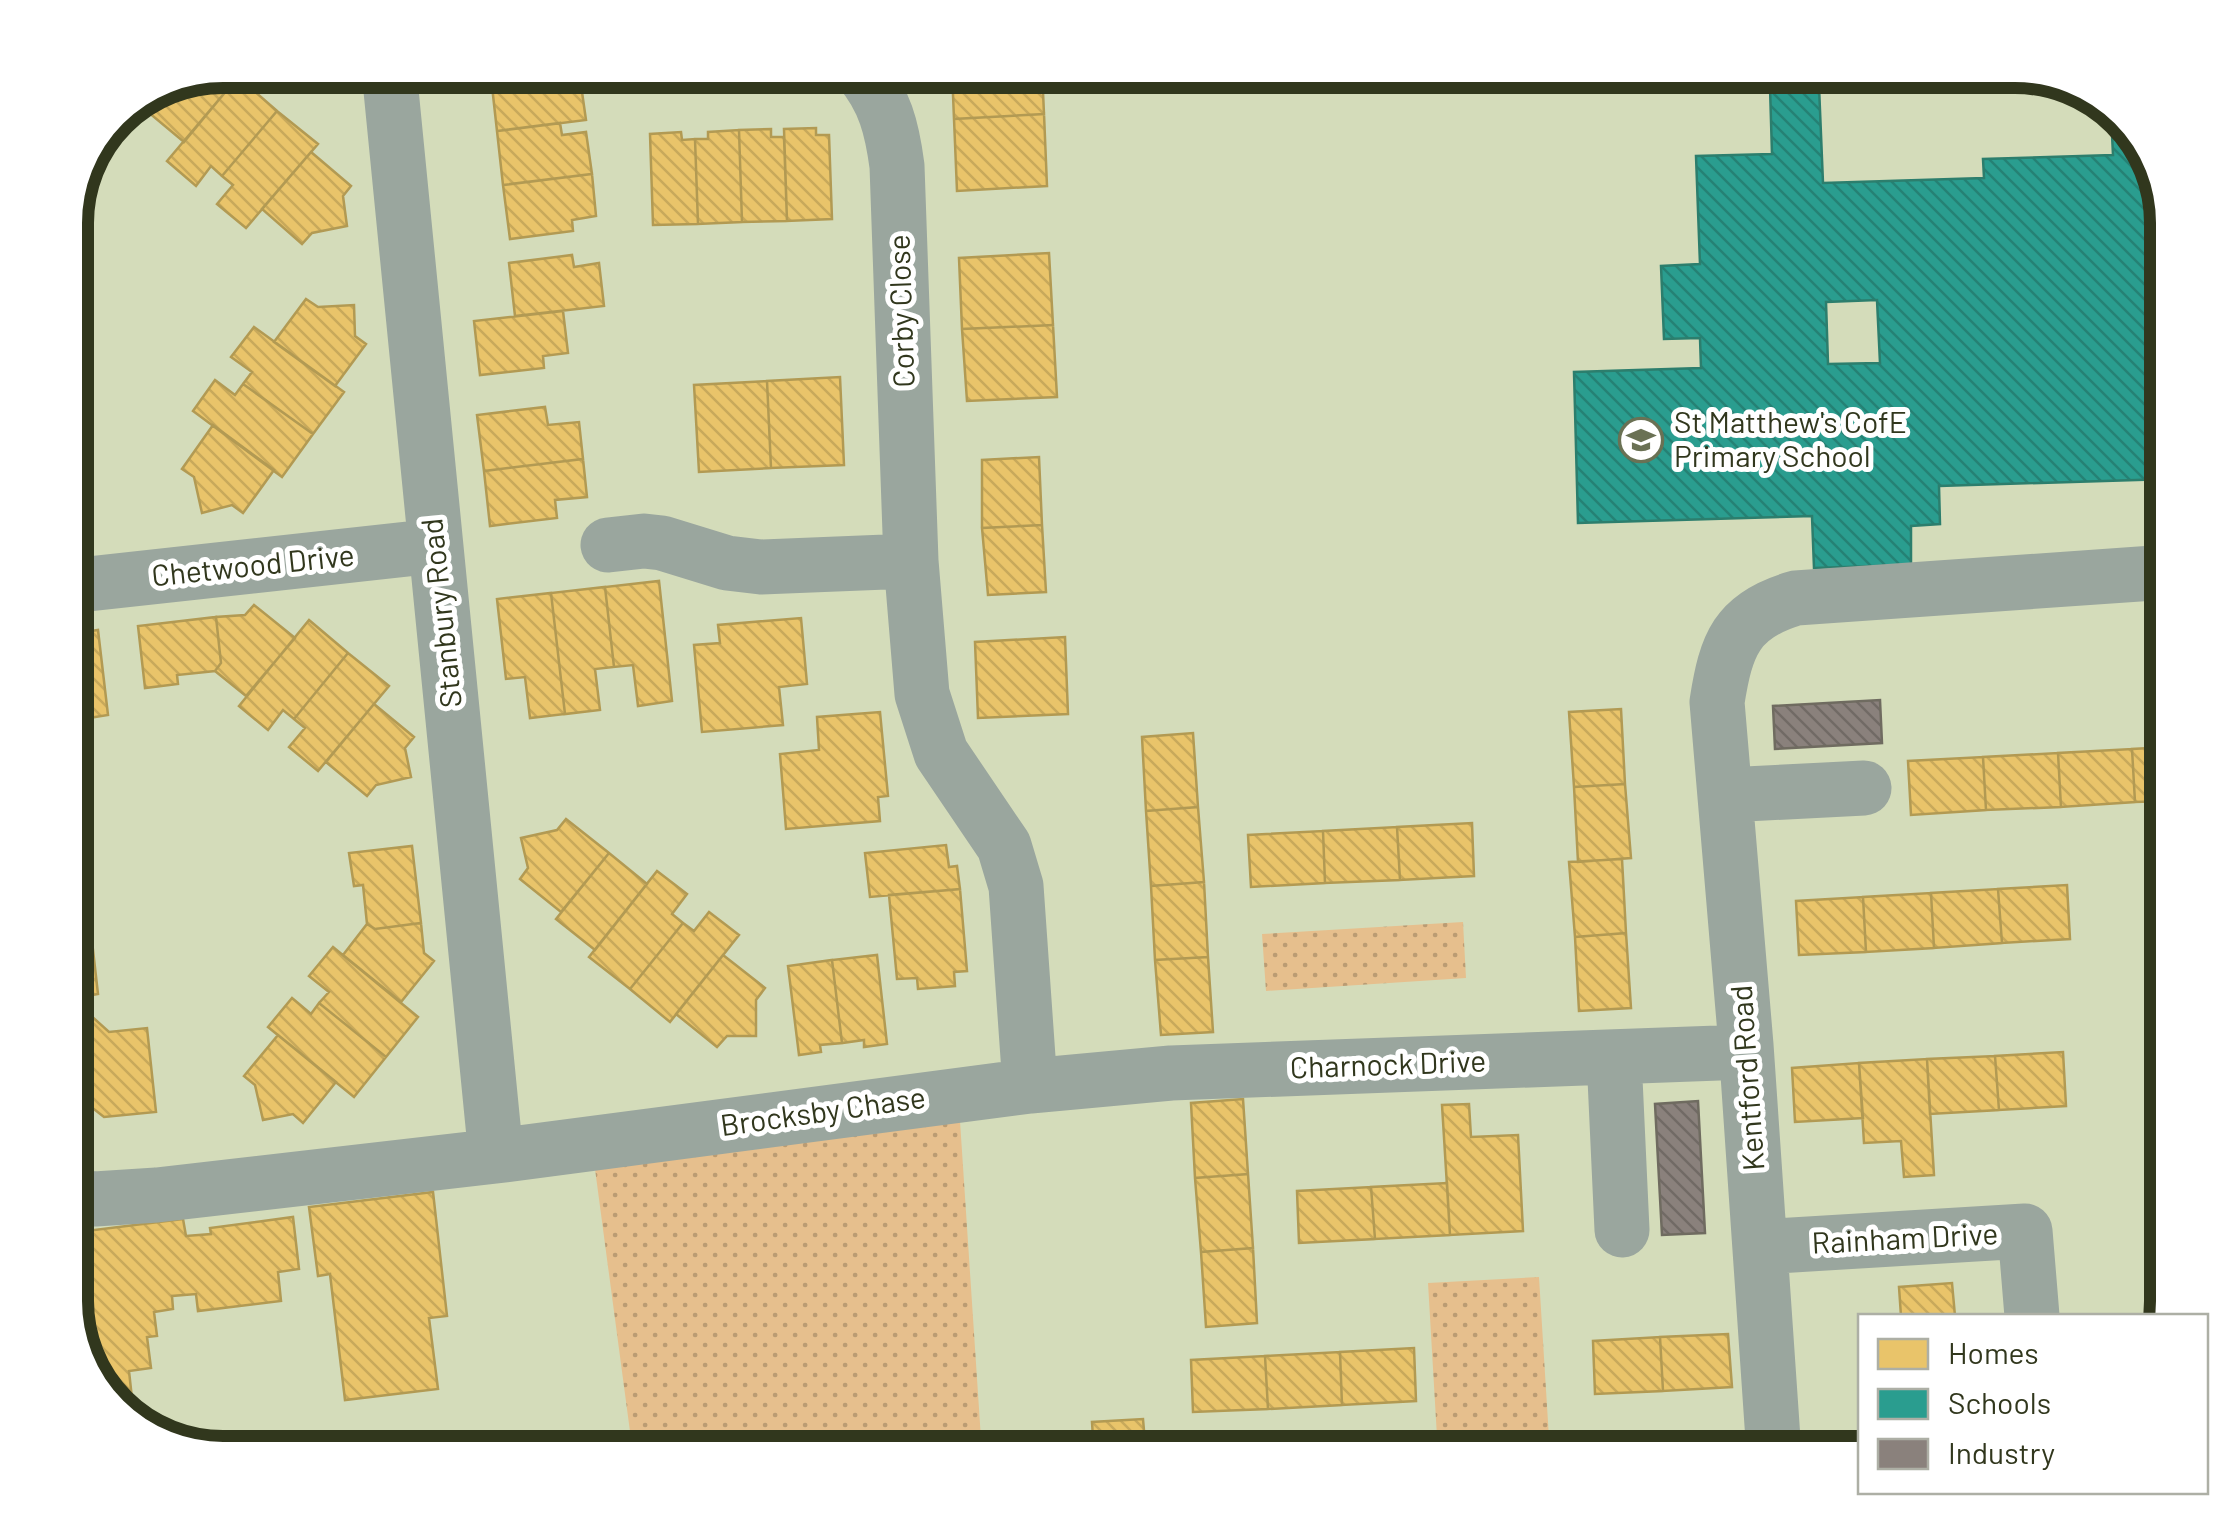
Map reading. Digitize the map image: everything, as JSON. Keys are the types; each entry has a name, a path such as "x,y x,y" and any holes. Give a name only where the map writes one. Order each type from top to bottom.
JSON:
{"street":[{"name":"Stanbury Road","path":"391,88 496,1156"},
{"name":"Corby Close","path":"876,88 892,128 897,166 911,561"},
{"path":"608,546 662,543 727,562 761,567 911,561 922,694 931,727 941,753 1004,846 1014,874 1030,1086"},
{"name":"Chetwood Drive","path":"88,584 435,546"},
{"name":"Kentford Road","path":"1773,1436 1717,702 1724,661 1739,631 1752,617 1774,604 1796,598 2150,573"},
{"path":"1726,795 1864,788"},
{"name":"Charnock Drive","path":"1030,1086 1171,1073 1746,1052"},
{"path":"1614,1057 1622,1230"},
{"name":"Brocksby Chase","path":"88,1198 157,1195 496,1156 1030,1086"},
{"name":"Rainham Drive","path":"1760,1247 2025,1231 2032,1314"}],"shaded area":[{"path":"1463,922 1466,978 1266,991 1262,934"},
{"path":"960,1121 981,1436 631,1436 595,1169"},
{"path":"1539,1277 1549,1436 1437,1436 1428,1283"}],"building: Homes":[{"path":"229,88 184,142 146,111 196,90"},
{"path":"229,88 251,88 277,111 222,176 211,166 196,186 167,161"},
{"path":"492,88 581,88 586,120 497,131"},
{"path":"953,88 1043,88 1044,114 954,119"},
{"path":"277,111 318,144 246,228 217,204 233,185 222,176"},
{"path":"1044,114 1047,186 957,191 954,119"},
{"path":"560,123 562,135 586,132 592,174 503,185 497,131"},
{"path":"816,128 816,135 829,135 832,219 787,221 784,129"},
{"path":"771,129 771,137 784,137 787,221 742,222 739,130"},
{"path":"739,130 742,222 698,224 695,139 708,139 708,132"},
{"path":"681,132 682,140 695,139 698,224 653,225 650,134"},
{"path":"311,152 351,186 343,196 347,226 312,233 302,244 262,209"},
{"path":"592,174 596,216 572,220 573,231 510,239 503,185"},
{"path":"1049,253 1053,325 962,329 959,258"},
{"path":"572,255 574,267 599,263 604,306 515,316 509,263"},
{"path":"306,299 318,307 354,305 355,336 366,344 335,386 274,342"},
{"path":"563,311 568,353 543,356 544,368 480,375 474,321"},
{"path":"1053,325 1057,397 967,401 962,329"},
{"path":"254,327 344,392 313,434 243,384 252,372 231,357"},
{"path":"840,377 844,465 771,468 767,381"},
{"path":"215,380 235,395 243,384 313,434 282,477 193,411"},
{"path":"767,381 771,468 699,472 694,385"},
{"path":"545,407 548,425 579,422 583,459 484,471 477,415"},
{"path":"213,425 274,470 243,513 232,505 202,513 194,477 182,469"},
{"path":"1039,457 1042,525 982,528 982,460"},
{"path":"583,459 587,497 555,500 557,518 490,526 484,471"},
{"path":"1042,525 1046,592 988,595 982,528"},
{"path":"659,581 672,701 638,706 633,665 614,667 605,587"},
{"path":"605,587 614,667 595,669 600,710 565,714 551,593"},
{"path":"551,593 565,714 530,718 525,677 506,679 497,599"},
{"path":"254,605 295,638 246,696 215,671 221,663 216,617 245,615"},
{"path":"216,617 221,663 215,671 177,675 178,684 145,688 138,626"},
{"path":"801,618 807,684 779,687 783,725 702,732 694,645 720,643 718,625"},
{"path":"309,620 348,653 294,719 283,710 268,730 239,706"},
{"path":"98,630 108,715 88,718 88,631"},
{"path":"1065,637 1068,714 978,718 975,642"},
{"path":"348,653 389,686 318,771 289,747 305,728 294,719"},
{"path":"374,704 414,737 405,748 411,777 376,785 367,796 326,762"},
{"path":"1621,709 1625,784 1574,787 1569,712"},
{"path":"880,712 888,796 878,797 880,821 786,829 780,754 819,750 817,717"},
{"path":"1193,733 1198,807 1146,811 1142,737"},
{"path":"2150,748 2150,802 2135,802 2132,749"},
{"path":"2132,749 2135,802 2061,807 2058,753"},
{"path":"2058,753 2061,807 1986,810 1983,757"},
{"path":"1983,757 1986,810 1911,815 1908,761"},
{"path":"1625,784 1631,858 1578,862 1574,787"},
{"path":"1198,807 1204,882 1151,886 1146,811"},
{"path":"566,819 609,853 561,912 520,879 528,868 521,838 557,830"},
{"path":"1472,823 1474,876 1400,880 1397,827"},
{"path":"1397,827 1400,880 1325,883 1323,831"},
{"path":"1323,831 1325,883 1251,887 1248,835"},
{"path":"946,845 949,867 957,866 960,889 870,897 865,853"},
{"path":"412,846 421,923 375,929 367,924 363,885 354,886 349,853"},
{"path":"609,853 647,884 595,950 556,919"},
{"path":"1622,859 1626,933 1575,937 1569,862"},
{"path":"657,871 687,894 672,914 683,923 630,989 589,957"},
{"path":"1204,882 1208,957 1155,960 1151,886"},
{"path":"2067,885 2070,939 2002,943 1998,889"},
{"path":"960,889 967,971 954,972 955,986 918,989 917,978 897,979 889,895"},
{"path":"1998,889 2002,943 1934,948 1931,893"},
{"path":"1931,893 1934,948 1866,952 1863,897"},
{"path":"1863,897 1866,952 1799,955 1796,901"},
{"path":"709,912 739,935 670,1022 630,989 683,923 694,931"},
{"path":"421,923 424,953 434,961 401,1002 343,955 367,924 375,929"},
{"path":"1626,933 1631,1008 1579,1011 1575,937"},
{"path":"333,947 418,1017 386,1057 319,1003 329,992 309,976"},
{"path":"93,950 98,994 88,996 88,951"},
{"path":"723,955 765,988 756,1000 756,1036 727,1036 717,1047 676,1014"},
{"path":"877,955 887,1044 864,1047 864,1040 842,1043 832,960"},
{"path":"1208,957 1213,1032 1161,1035 1155,960"},
{"path":"832,960 842,1043 820,1045 821,1052 799,1055 788,966"},
{"path":"292,998 311,1014 319,1003 386,1057 354,1097 268,1027"},
{"path":"88,1013 109,1032 147,1028 156,1112 104,1117 88,1104"},
{"path":"278,1035 336,1082 303,1123 293,1114 263,1120 255,1085 244,1076"},
{"path":"2063,1052 2066,1106 1999,1110 1995,1056"},
{"path":"1995,1056 1999,1110 1930,1114 1927,1059"},
{"path":"1927,1059 1934,1175 1904,1177 1901,1141 1864,1143 1859,1063"},
{"path":"1859,1063 1863,1118 1795,1122 1792,1068"},
{"path":"1243,1099 1248,1174 1195,1178 1191,1103"},
{"path":"1469,1104 1471,1137 1518,1135 1523,1231 1450,1235 1442,1105"},
{"path":"1248,1174 1253,1248 1201,1252 1195,1178"},
{"path":"1447,1183 1450,1235 1375,1239 1371,1187"},
{"path":"1371,1187 1375,1239 1299,1243 1297,1191"},
{"path":"433,1192 447,1316 429,1318 438,1389 345,1400 330,1274 318,1276 309,1207"},
{"path":"293,1217 299,1269 278,1272 281,1301 198,1311 196,1294 172,1296 173,1309 154,1312 157,1336 147,1337 151,1368 129,1371 132,1402 106,1369 90,1328 88,1231 183,1219 186,1236 211,1234 210,1228"},
{"path":"1253,1248 1257,1323 1206,1327 1201,1252"},
{"path":"1952,1283 1955,1314 1901,1314 1899,1287"},
{"path":"1728,1334 1732,1387 1663,1391 1660,1337"},
{"path":"1660,1337 1663,1391 1595,1394 1593,1341"},
{"path":"1414,1348 1416,1401 1342,1405 1340,1352"},
{"path":"1340,1352 1342,1405 1268,1409 1265,1356"},
{"path":"1265,1356 1268,1409 1193,1412 1191,1360"},
{"path":"1143,1419 1144,1436 1093,1436 1092,1422"}],"building: Schools":[{"path":"1770,88 1819,88 1823,183 1984,178 1983,159 2113,155 2112,134 2118,134 2140,171 2149,205 2150,480 1939,486 1940,524 1911,526 1911,565 1814,568 1812,516 1578,523 1574,372 1701,368 1700,338 1664,339 1661,266 1700,264 1696,156 1772,154","holes":["1877,300 1880,363 1828,364 1826,302"]}],"building: Industry":[{"path":"1880,700 1882,743 1775,749 1773,706"},
{"path":"1698,1101 1705,1233 1662,1235 1655,1104"}],"place":[{"name":"St Matthew's CofE Primary School","path":"1641,440"}]}
